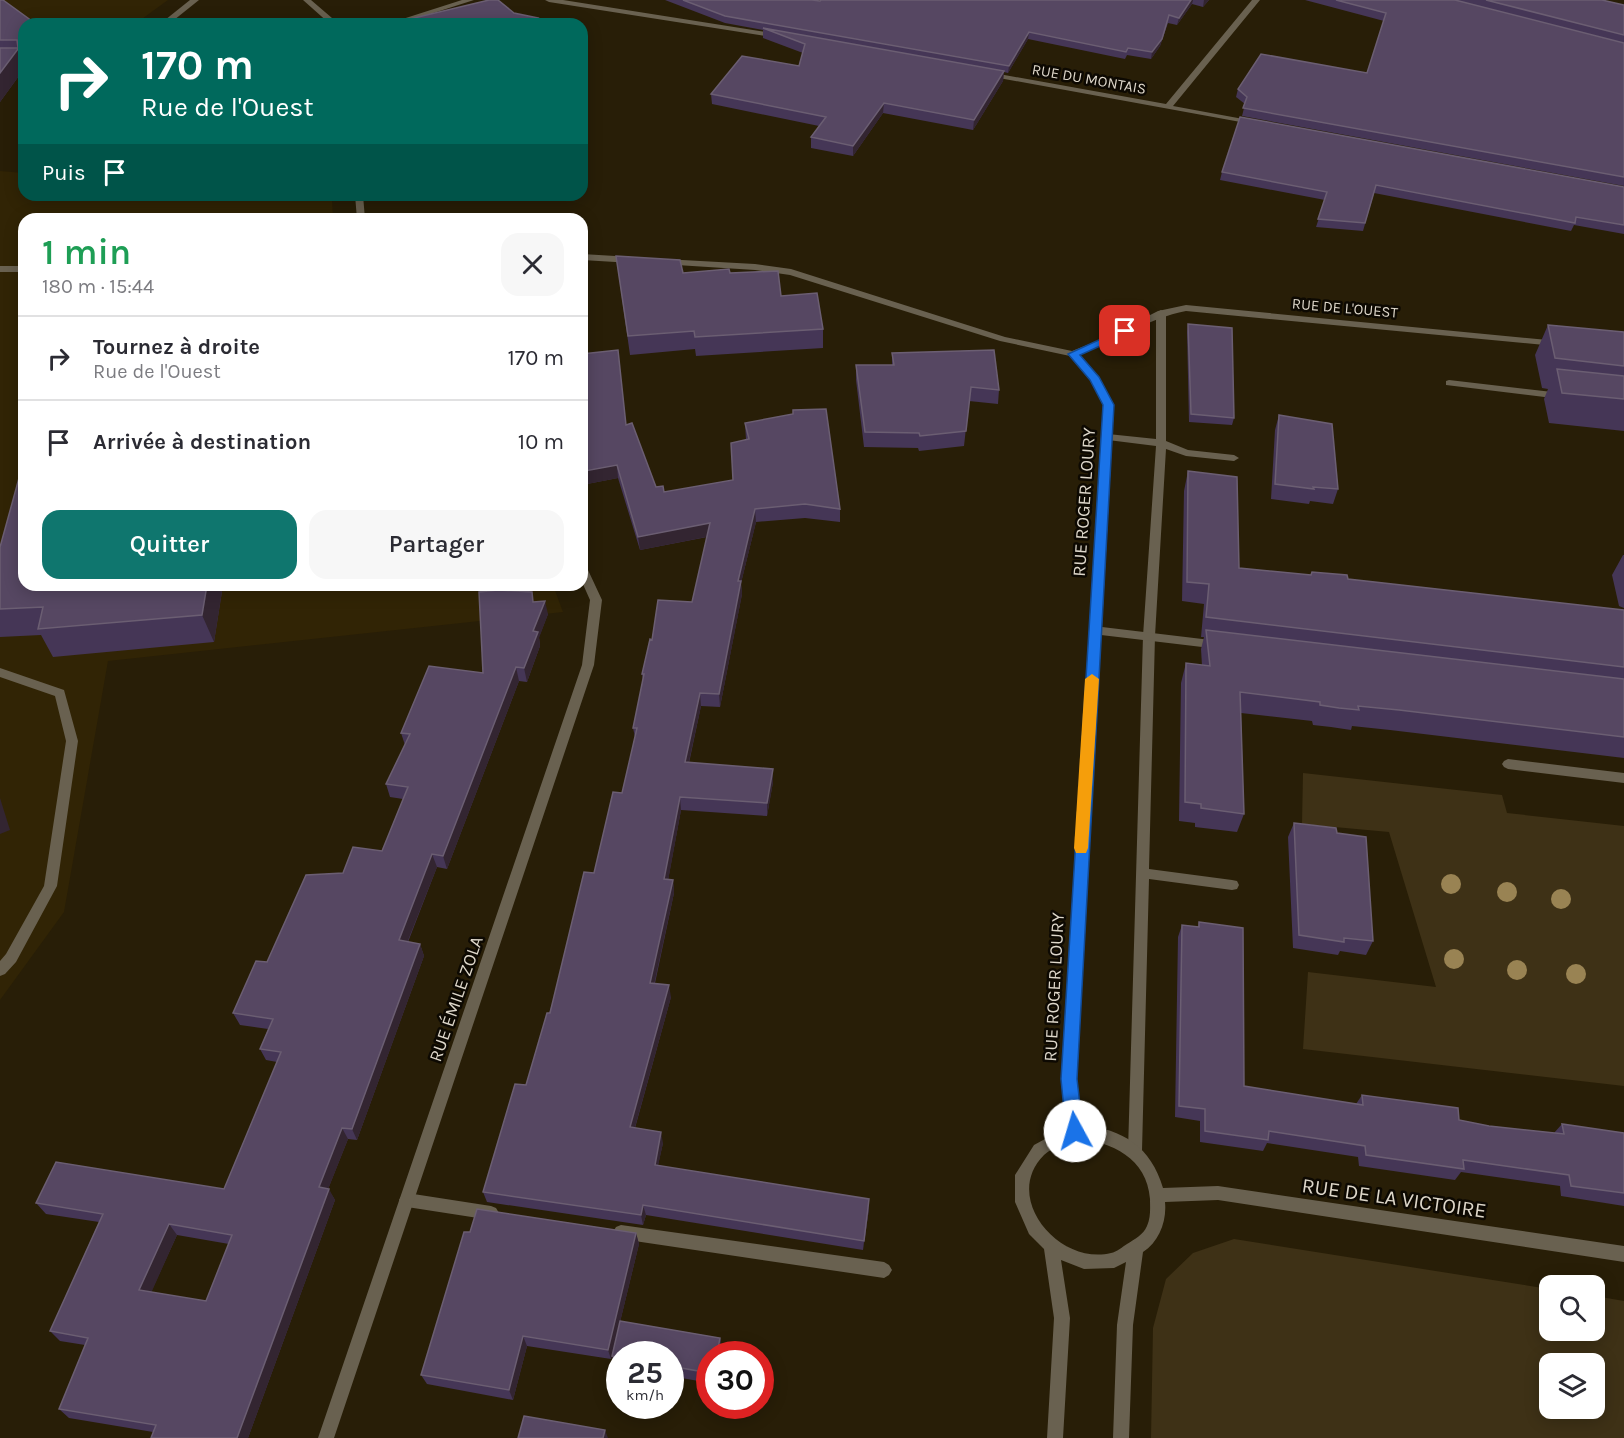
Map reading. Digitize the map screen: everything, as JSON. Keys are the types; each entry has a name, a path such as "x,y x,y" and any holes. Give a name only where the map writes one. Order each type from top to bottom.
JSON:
{"street":[{"path":"172,18 195,0"},
{"path":"307,0 328,18"},
{"path":"411,18 470,0"},
{"path":"549,0 793,38"},
{"path":"1168,107 1256,0"},
{"name":"RUE DU MONTAIS","path":"980,73 1261,124"},
{"path":"588,257 640,260"},
{"path":"651,261 755,267 791,272 1004,339 1073,354"},
{"path":"0,269 18,268"},
{"name":"RUE DE L'OUEST","path":"1073,354 1108,340 1161,313 1186,308 1567,344"},
{"path":"1135,1151 1149,636 1161,443 1161,313"},
{"name":"RUE ROGER LOURY","path":"1073,354 1095,379 1109,405 1069,1079 1075,1131"},
{"path":"1449,383 1577,398"},
{"path":"1108,437 1161,443 1186,453 1234,458"},
{"name":"RUE ÉMILE ZOLA","path":"326,1438 588,665 596,600 588,583"},
{"path":"1095,630 1231,646"},
{"path":"0,672 60,693 72,741 50,886 11,958 0,970"},
{"path":"1508,764 1624,778"},
{"path":"1142,873 1232,885"},
{"path":"1075,1131 1096,1132 1117,1139 1135,1151 1154,1179 1158,1195 1158,1216 1150,1236 1135,1251 1116,1260 1095,1263 1072,1258 1052,1248 1035,1231 1024,1210 1021,1188 1025,1167 1036,1149 1054,1137 1075,1131"},
{"name":"RUE DE LA VICTOIRE","path":"1158,1195 1218,1193 1624,1254"},
{"path":"407,1200 512,1216"},
{"path":"605,1229 884,1270"},
{"path":"1052,1248 1062,1318 1055,1438"},
{"path":"1121,1438 1125,1326 1135,1251"}],"shaded area":[{"path":"0,0 168,0 143,18 18,18"},
{"path":"0,171 18,172 18,201 332,201 333,213 18,213 18,591 555,591 563,612 108,661 64,912 0,1000"},
{"path":"1303,773 1502,795 1507,813 1624,826 1624,1086 1303,1049 1308,972 1436,987 1389,832 1302,824"},
{"path":"1234,1239 1539,1287 1539,1341 1605,1341 1605,1298 1624,1301 1624,1438 1151,1438 1153,1328 1166,1279 1193,1253"}],"building":[{"path":"0,0 3,0 28,18 18,18 18,48 17,40 0,40"},
{"path":"489,0 498,0 514,13 538,18 414,18"},
{"path":"683,0 1191,0 1179,18 1169,15 1162,39 1152,52 1128,48 1126,52 1029,32 1009,66 725,16"},
{"path":"1336,0 1455,0 1624,43 1624,177 1243,108 1247,97 1238,89 1261,54 1367,73 1386,13"},
{"path":"1486,0 1602,0 1624,5 1624,35"},
{"path":"763,28 1004,71 974,120 884,103 853,146 811,137 826,117 711,94 742,56 799,66 805,44"},
{"path":"0,48 18,49 0,73"},
{"path":"1240,117 1624,187 1624,225 1576,217 1575,223 1376,185 1365,223 1318,219 1327,192 1222,172"},
{"path":"616,256 680,260 683,273 729,269 730,273 778,271 781,296 817,293 823,329 695,337 694,331 628,336"},
{"path":"1188,324 1232,328 1234,418 1191,414"},
{"path":"1548,325 1624,332 1624,366 1555,358"},
{"path":"618,350 626,425 632,423 656,487 663,486 664,492 733,480 731,443 749,439 745,423 793,414 793,410 826,409 840,509 805,504 755,509 738,581 741,581 719,694 700,693 685,762 773,769 767,803 680,797 664,879 673,880 650,983 669,985 630,1127 661,1132 655,1165 869,1199 864,1241 643,1205 641,1215 483,1192 515,1084 526,1085 547,1013 550,1013 584,872 594,873 613,792 622,793 637,728 633,728 658,600 692,602 710,523 638,537 617,465 588,470 588,353"},
{"path":"994,350 999,390 971,387 966,431 920,436 919,433 865,432 856,365 894,365 892,353"},
{"path":"1557,369 1624,376 1624,399 1562,393"},
{"path":"1279,415 1332,424 1338,489 1313,487 1314,489 1275,484"},
{"path":"1188,471 1237,477 1239,568 1311,575 1312,572 1347,575 1348,579 1624,610 1624,667 1206,617 1209,584 1187,582"},
{"path":"18,482 18,591 206,591 202,615 38,629 43,607 0,609 0,547"},
{"path":"479,592 532,592 533,602 545,601 533,631 538,632 524,668 516,667 443,856 432,854 399,940 420,944 352,1129 342,1128 319,1187 329,1189 237,1438 151,1438 156,1425 59,1409 88,1338 50,1331 103,1214 36,1203 56,1162 224,1189 281,1052 260,1049 273,1019 233,1013 256,961 267,962 306,875 343,873 353,847 382,851 408,787 386,784 410,734 401,733 429,666 483,673","holes":["169,1224 232,1235 206,1301 139,1290"]},
{"path":"1206,630 1624,679 1624,737 1399,710 1358,706 1359,710 1339,708 1320,705 1320,702 1240,692 1244,814 1201,808 1201,804 1185,802 1186,663 1210,666"},
{"path":"1294,823 1336,828 1337,833 1366,837 1373,941 1344,938 1344,942 1299,935"},
{"path":"1199,922 1243,928 1244,1086 1363,1105 1362,1095 1458,1108 1459,1120 1489,1126 1564,1134 1562,1124 1624,1133 1624,1193 1571,1186 1569,1175 1463,1160 1464,1169 1366,1155 1365,1146 1269,1131 1268,1140 1205,1131 1205,1109 1179,1106 1182,925 1199,927"},
{"path":"477,1209 636,1233 610,1341 606,1341 606,1350 523,1336 509,1390 421,1375 464,1232 470,1232"},
{"path":"620,1321 720,1338 719,1341 696,1341 696,1371 684,1368 684,1341 615,1341"},
{"path":"524,1416 605,1430 603,1438 518,1438"}],"slow traffic":[{"path":"1081,848 1092,679"}],"route":[{"path":"1075,1131 1069,1079 1109,405 1095,379 1073,354 1125,331"}]}
